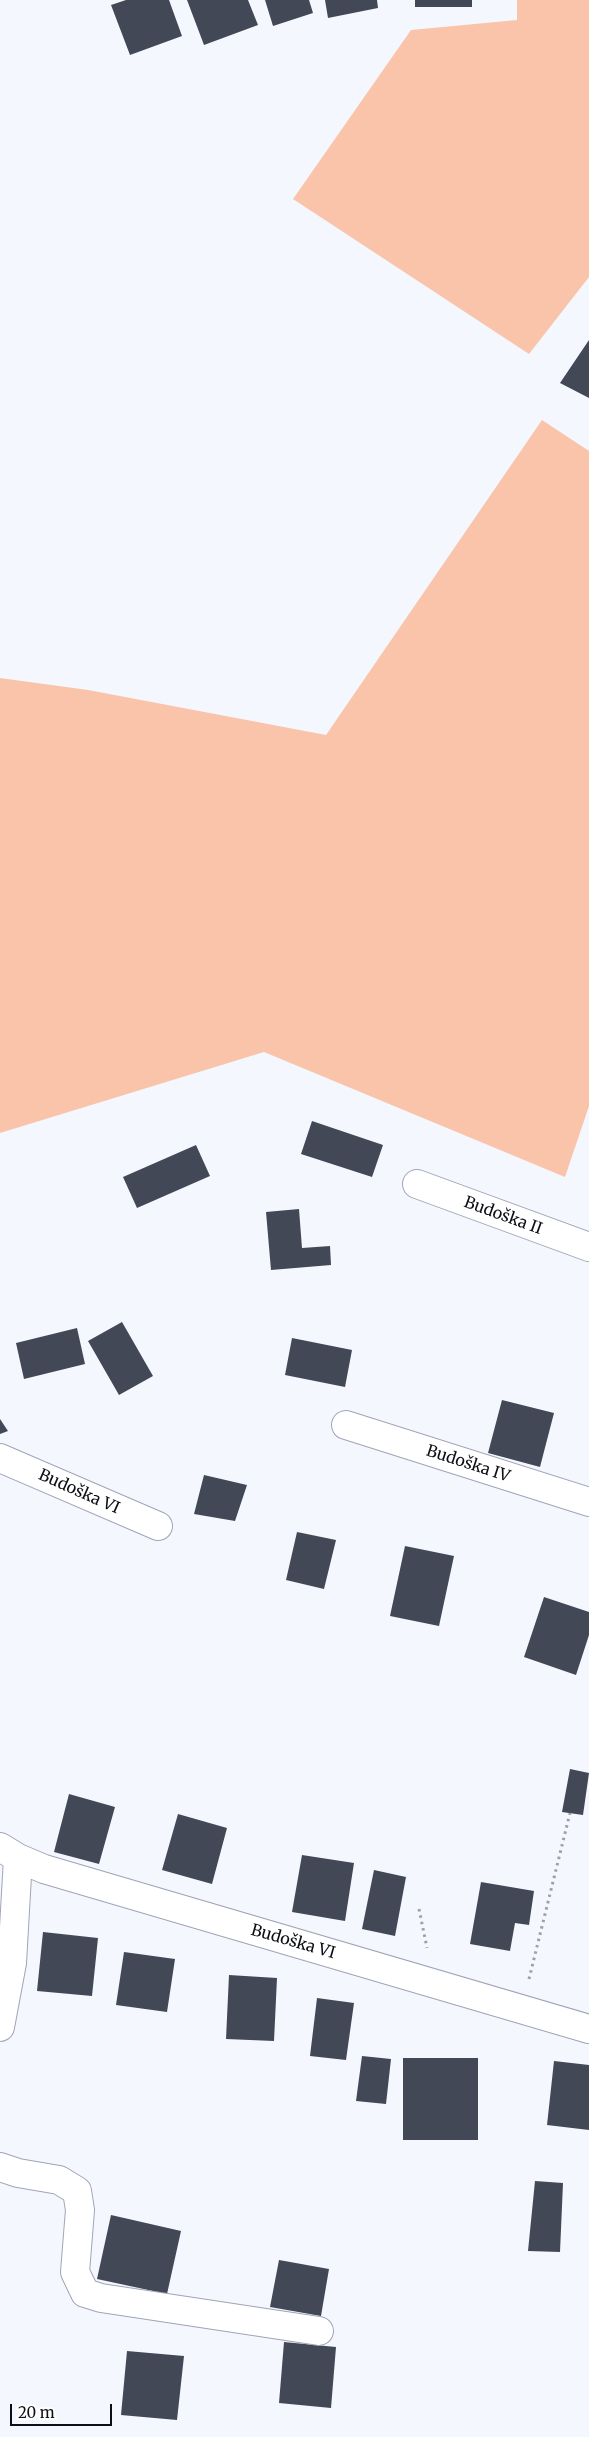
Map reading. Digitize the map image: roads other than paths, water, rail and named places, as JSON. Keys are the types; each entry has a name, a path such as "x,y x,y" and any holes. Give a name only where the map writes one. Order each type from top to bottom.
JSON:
{"street":[{"name":"Budoška II","path":"417,1184 589,1247"},
{"name":"Budoška IV","path":"346,1425 589,1502"},
{"name":"Budoška VI","path":"0,1458 158,1526"},
{"name":"Budoška VI","path":"9,1853 44,1869 589,2029"},
{"path":"0,2027 12,1963 9,1853"},
{"path":"0,2167 18,2173 59,2180 77,2191 80,2210 75,2272 85,2293 101,2298 319,2331"}]}
